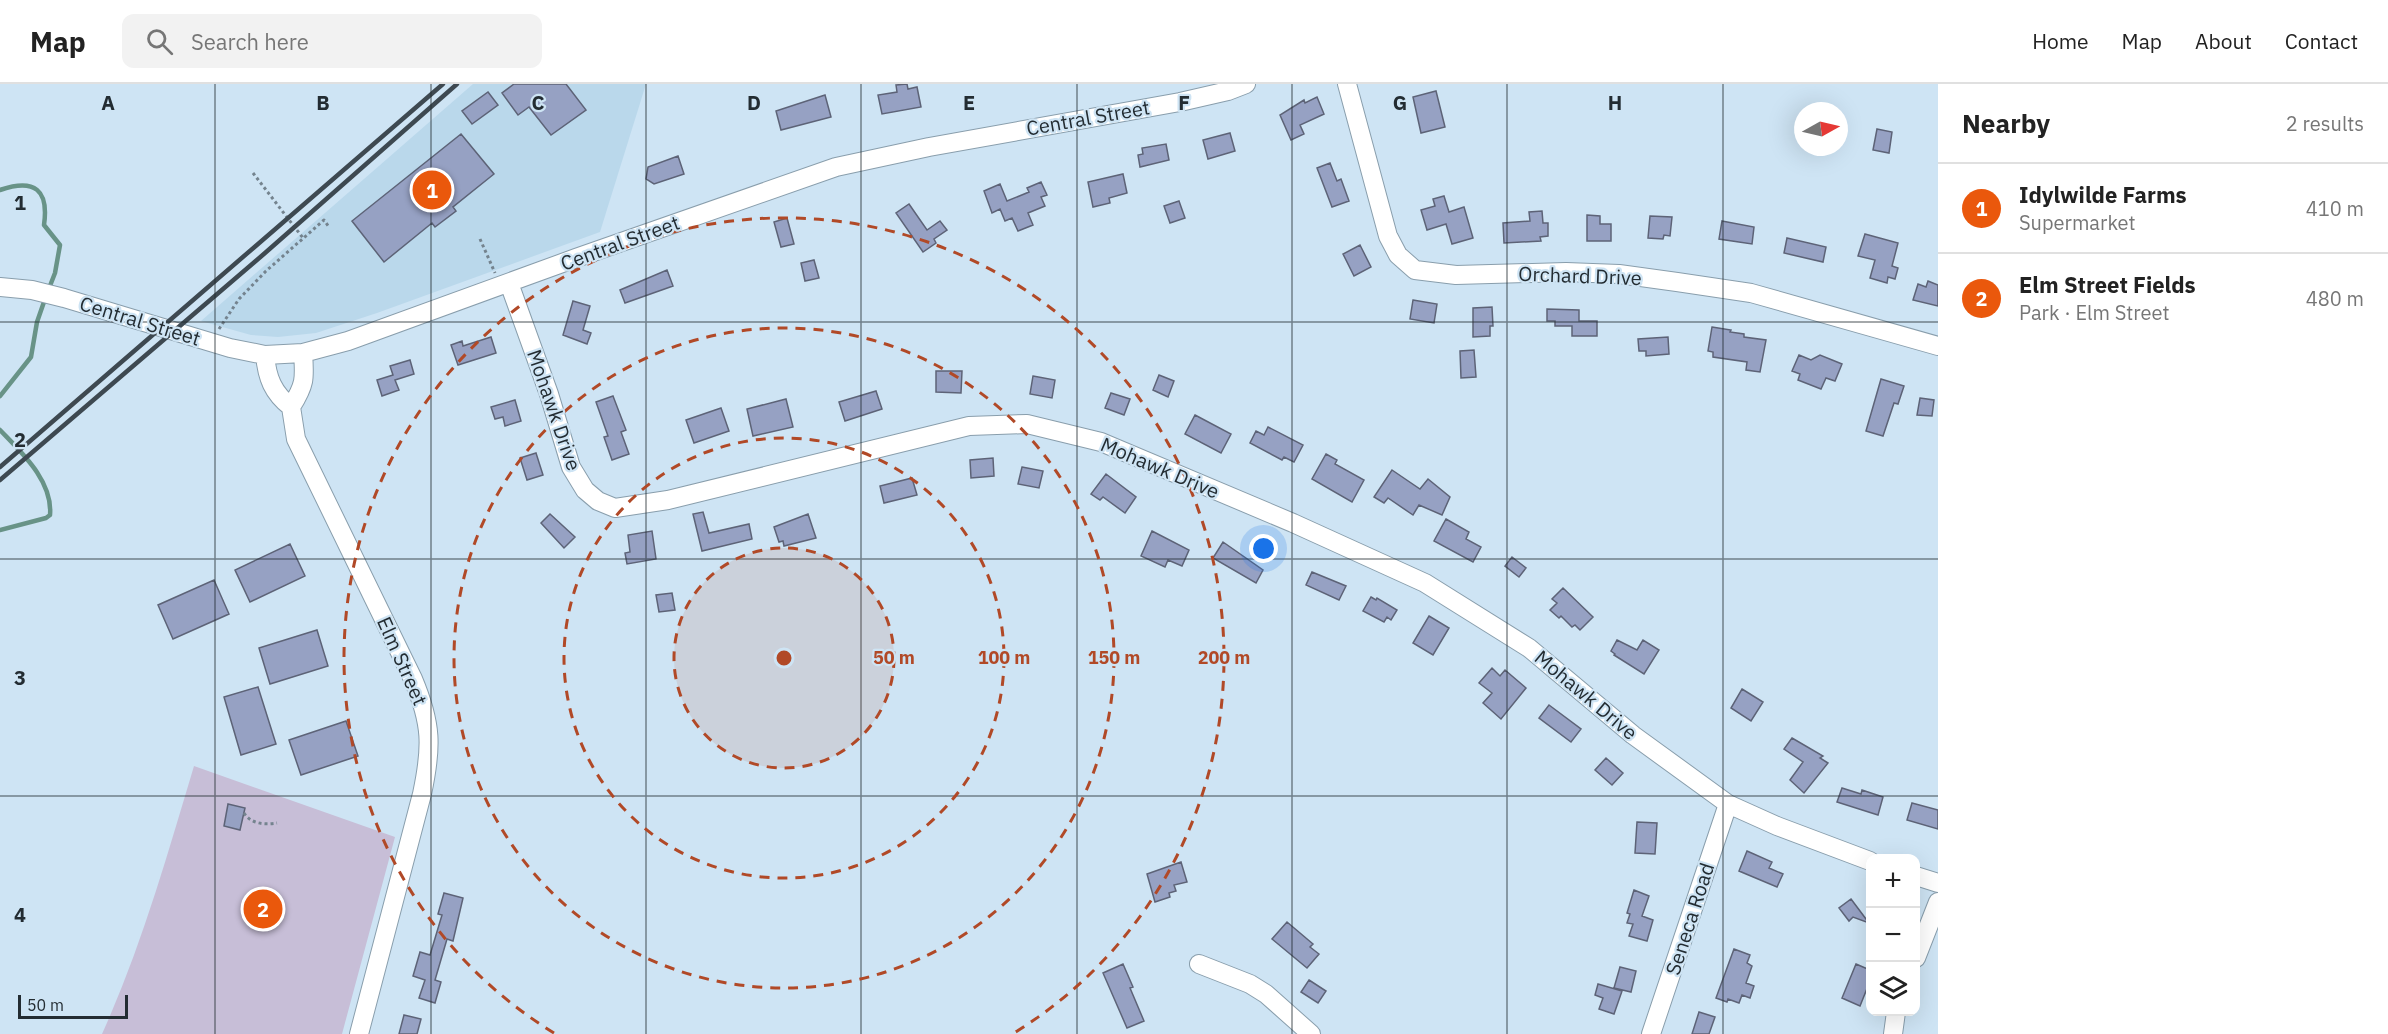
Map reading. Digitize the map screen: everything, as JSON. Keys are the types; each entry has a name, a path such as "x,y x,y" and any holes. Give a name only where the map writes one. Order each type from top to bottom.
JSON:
{"street":[{"name":"Central Street","path":"0,287 33,290 203,341 265,355 303,353 348,341 503,280 810,174 951,143 1180,102 1228,91 1246,84"},
{"name":"Orchard Drive","path":"1347,84 1388,236 1398,255 1415,270 1456,275 1566,272 1619,274 1750,292 1938,346"},
{"name":"Mohawk Drive","path":"503,280 549,394 571,468 585,490 598,501 615,508 668,500 969,426 1027,424 1101,442 1293,523 1425,582 1529,648 1633,735 1728,804 1776,826 1866,860"},
{"path":"265,355 266,374 277,396 291,407 302,390 303,353"},
{"name":"Elm Street","path":"291,407 296,439 413,679 428,727 429,753 422,794 358,1034"},
{"name":"Seneca Road","path":"1652,1034 1728,804"},
{"path":"1920,877 1938,883"},
{"path":"1920,948 1938,902"},
{"path":"1199,964 1250,984 1266,994 1311,1034"},
{"path":"1893,1034 1895,1016"}],"path":[{"path":"253,173 304,238"},
{"path":"218,332 239,299 266,271 324,220 329,227"},
{"path":"480,239 503,280"},
{"path":"244,813 246,818 264,825 277,823"}],"shaded area":[{"path":"473,84 646,84 600,232 316,333 278,337 251,335 201,321"},
{"path":"194,766 395,837 342,1034 102,1034 141,935"}],"building":[{"path":"514,84 566,84 586,110 551,135 529,107 518,115 502,93"},
{"path":"907,84 908,89 917,87 921,107 882,114 878,95 897,92 896,85"},
{"path":"1436,91 1445,127 1421,133 1413,97"},
{"path":"488,92 498,105 472,124 462,111"},
{"path":"825,95 831,117 781,130 776,111"},
{"path":"1317,97 1324,114 1300,125 1304,134 1291,140 1280,115 1304,100 1305,103"},
{"path":"1877,129 1892,132 1889,153 1873,150"},
{"path":"1230,133 1235,151 1208,159 1203,140"},
{"path":"461,134 494,174 453,207 456,211 435,227 432,223 384,262 352,221"},
{"path":"1166,144 1169,160 1140,167 1138,155 1143,154 1142,148"},
{"path":"678,156 684,174 654,184 646,179 648,167"},
{"path":"1330,163 1337,181 1341,179 1349,201 1332,207 1317,168"},
{"path":"1123,174 1127,193 1109,198 1110,203 1093,207 1088,182"},
{"path":"1041,182 1047,195 1041,197 1045,206 1028,213 1033,225 1018,231 1012,218 1005,221 1000,209 992,213 984,191 1000,184 1007,201 1029,192 1027,188"},
{"path":"1444,196 1449,212 1464,207 1473,238 1452,244 1446,224 1427,230 1421,210 1435,206 1433,199"},
{"path":"1179,201 1185,218 1170,223 1164,206"},
{"path":"909,204 927,230 940,221 947,230 934,239 936,243 923,252 896,213"},
{"path":"1542,211 1543,223 1548,223 1548,236 1540,237 1541,241 1504,243 1503,223 1530,221 1529,212"},
{"path":"1587,215 1600,216 1600,224 1611,224 1611,241 1587,241"},
{"path":"1650,216 1672,217 1670,236 1664,235 1663,239 1648,238"},
{"path":"787,218 794,244 781,247 774,222"},
{"path":"1722,221 1754,227 1752,244 1719,239"},
{"path":"1865,234 1898,243 1892,266 1898,268 1895,279 1888,277 1887,283 1870,278 1875,260 1858,256"},
{"path":"1787,238 1826,247 1823,262 1784,253"},
{"path":"1360,245 1371,267 1354,276 1343,254"},
{"path":"814,260 819,278 805,281 801,263"},
{"path":"667,270 673,286 625,303 620,290"},
{"path":"1928,281 1938,285 1938,306 1913,300 1918,284 1926,287"},
{"path":"1413,300 1437,304 1434,323 1410,319"},
{"path":"573,301 590,306 583,330 591,333 587,344 563,335"},
{"path":"1492,307 1493,326 1490,326 1490,336 1473,337 1473,308"},
{"path":"1547,309 1579,310 1579,321 1597,321 1597,336 1572,336 1572,326 1555,326 1555,321 1547,321"},
{"path":"1712,327 1744,334 1744,337 1766,340 1760,372 1746,370 1747,362 1713,357 1713,352 1708,351"},
{"path":"491,337 496,353 458,365 451,345 462,341 463,346"},
{"path":"1668,337 1669,354 1646,356 1646,351 1639,351 1638,339"},
{"path":"1474,350 1476,377 1461,378 1460,351"},
{"path":"1799,355 1811,360 1820,355 1842,364 1835,381 1826,378 1821,389 1798,380 1800,374 1792,371"},
{"path":"410,360 414,374 395,380 399,390 382,396 377,380 393,375 390,366"},
{"path":"936,371 962,371 961,393 936,392"},
{"path":"1159,375 1174,381 1168,397 1153,390"},
{"path":"1033,376 1055,380 1052,398 1030,394"},
{"path":"1881,379 1904,386 1898,404 1894,403 1883,436 1866,431"},
{"path":"876,391 882,409 845,421 839,402"},
{"path":"1111,393 1130,399 1124,415 1105,408"},
{"path":"613,396 626,430 621,432 629,454 612,460 604,437 608,436 596,402"},
{"path":"1920,398 1934,400 1932,416 1917,415"},
{"path":"786,399 793,427 753,436 747,409"},
{"path":"515,400 521,421 505,426 503,417 495,419 491,407"},
{"path":"721,408 729,431 694,443 686,420"},
{"path":"1195,415 1231,434 1221,453 1185,434"},
{"path":"1268,427 1303,445 1294,462 1284,457 1282,460 1250,443 1256,431 1264,435"},
{"path":"536,453 543,475 527,480 520,458"},
{"path":"1326,454 1337,460 1335,464 1364,480 1352,502 1312,479"},
{"path":"993,458 994,476 971,478 970,460"},
{"path":"1022,467 1043,471 1039,488 1018,484"},
{"path":"1392,470 1420,489 1428,479 1450,497 1442,515 1419,505 1413,515 1388,498 1384,503 1374,497"},
{"path":"1106,474 1136,497 1125,513 1103,497 1100,500 1091,494"},
{"path":"912,478 917,495 884,503 880,486"},
{"path":"703,512 709,533 749,524 752,539 702,551 693,514"},
{"path":"550,514 575,537 564,548 541,523"},
{"path":"808,514 816,538 784,546 783,541 779,542 774,527"},
{"path":"1446,519 1469,532 1466,539 1481,547 1473,562 1434,541"},
{"path":"652,531 656,559 627,564 625,553 630,552 628,535"},
{"path":"1152,531 1189,550 1182,566 1168,560 1165,567 1141,556"},
{"path":"1223,542 1263,570 1256,583 1213,558"},
{"path":"290,544 305,576 250,602 235,570"},
{"path":"1512,557 1526,568 1519,577 1505,566"},
{"path":"1312,572 1346,586 1339,600 1306,585"},
{"path":"214,580 229,614 173,639 158,605"},
{"path":"1563,588 1593,617 1580,630 1575,625 1572,627 1561,616 1559,618 1550,610 1557,603 1552,599"},
{"path":"672,593 675,610 659,612 656,595"},
{"path":"1371,597 1397,610 1391,620 1387,617 1384,622 1363,611"},
{"path":"1429,616 1449,628 1433,655 1413,643"},
{"path":"317,630 328,666 270,684 259,648"},
{"path":"1617,640 1637,650 1643,640 1659,650 1644,674 1614,655 1611,651"},
{"path":"1492,668 1500,676 1505,670 1526,688 1501,719 1483,703 1492,693 1479,683"},
{"path":"258,687 276,744 241,755 224,697"},
{"path":"1742,689 1763,702 1751,721 1731,708"},
{"path":"1549,705 1581,729 1571,742 1539,718"},
{"path":"346,721 358,756 301,775 289,740"},
{"path":"1792,738 1823,756 1820,758 1828,763 1804,793 1790,780 1803,762 1784,749"},
{"path":"1606,758 1623,773 1612,785 1595,770"},
{"path":"1842,788 1861,794 1862,790 1883,797 1878,815 1837,802"},
{"path":"1912,803 1938,810 1938,829 1907,820"},
{"path":"228,804 245,808 240,830 224,826"},
{"path":"1637,822 1657,823 1655,854 1635,853"},
{"path":"1747,851 1772,862 1769,868 1783,874 1777,887 1739,871"},
{"path":"1181,862 1187,882 1174,885 1176,891 1169,893 1170,897 1155,902 1147,874"},
{"path":"1634,890 1649,896 1642,916 1653,920 1647,941 1629,936 1633,924 1627,923 1630,914 1627,913"},
{"path":"444,893 463,898 453,941 447,939 435,980 441,982 435,1003 419,998 425,980 413,976 420,952 430,955 442,915 438,914"},
{"path":"1851,899 1866,922 1853,917 1849,921 1839,908"},
{"path":"1287,922 1313,944 1310,947 1319,954 1307,968 1272,939"},
{"path":"1734,949 1750,955 1747,963 1752,966 1746,983 1754,986 1750,998 1742,995 1739,1003 1716,998"},
{"path":"1123,964 1144,1021 1127,1028 1103,973"},
{"path":"1856,964 1866,968 1866,991 1860,1006 1842,998"},
{"path":"1620,967 1636,971 1631,992 1614,988"},
{"path":"1309,980 1326,991 1318,1003 1301,992"},
{"path":"1598,984 1622,991 1614,1014 1599,1009 1603,998 1595,995"},
{"path":"1699,1012 1715,1017 1709,1034 1692,1034"},
{"path":"404,1015 421,1019 417,1034 399,1034"}],"waterway":[{"path":"0,190 22,185 31,187 42,195 44,225 60,245 55,273 48,291"},
{"path":"0,396 31,357 37,322 45,299"},
{"path":"0,430 34,468 47,491 50,503 50,515 46,518 0,530"}],"railway":[{"path":"0,467 443,84"},
{"path":"0,480 265,253 457,84"}],"place":[{"name":"Idylwilde Farms","path":"432,190"},
{"name":"Elm Street Fields","path":"263,909"}]}
